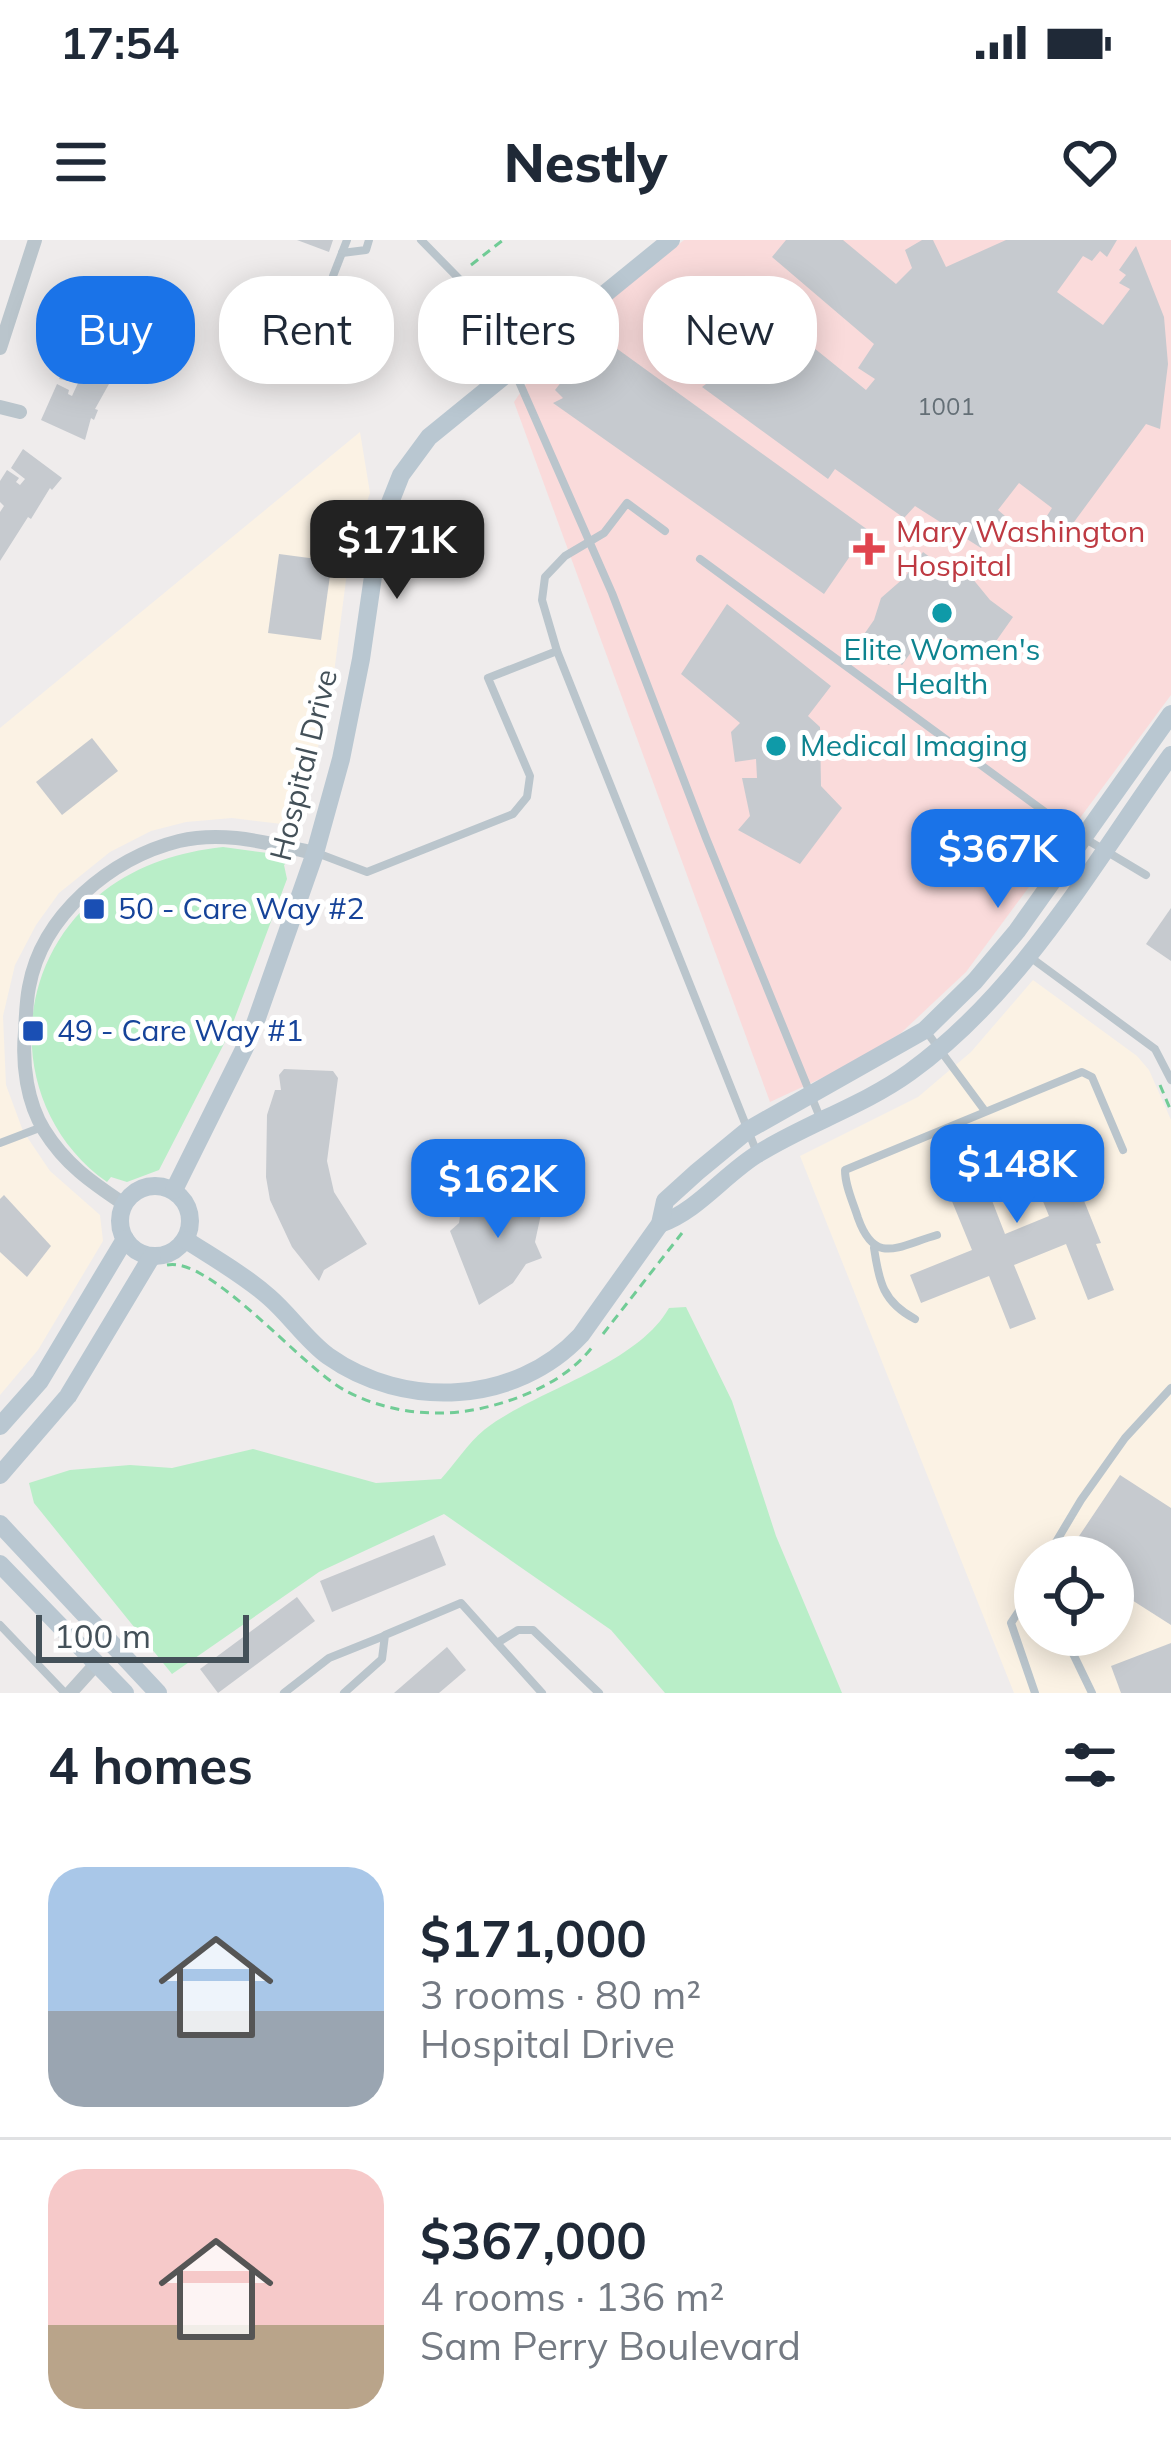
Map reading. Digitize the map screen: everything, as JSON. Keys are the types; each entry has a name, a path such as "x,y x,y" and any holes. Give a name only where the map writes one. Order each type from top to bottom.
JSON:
{"street":[{"path":"0,347 35,240"},
{"name":"Hospital Drive","path":"619,282 671,240"},
{"name":"Hospital Drive","path":"174,1190 251,1035 315,853 345,739 380,528 401,475 429,437 494,384"},
{"path":"0,407 20,412"},
{"path":"186,1240 268,1296 319,1348 357,1374 415,1391 448,1393 508,1382 570,1346 660,1223 665,1201 748,1130 926,1030 1017,931 1171,714"},
{"path":"660,1223 680,1216 758,1154 907,1075 941,1048 986,1006 1028,956 1171,755"},
{"path":"124,1204 76,1173 42,1127 27,1088 23,1048 29,983 53,930 81,895 123,863 193,839 240,838 315,853"},
{"path":"0,1475 68,1396 156,1261 186,1240 191,1218 182,1197 163,1186 140,1188 124,1204 119,1224 135,1251 156,1261"},
{"path":"0,1426 40,1381 125,1239"},
{"path":"0,1524 158,1693"},
{"path":"0,1564 125,1693"},
{"path":"67,1693 98,1663"}],"lane":[{"path":"333,276 347,240"},
{"path":"342,253 366,250 369,240"},
{"path":"421,240 456,276"},
{"path":"520,384 590,544 822,1121"},
{"path":"665,531 627,503 604,533 566,556 545,577 542,600 557,651 758,1154"},
{"path":"700,559 970,760 1146,875"},
{"path":"315,853 367,872 513,814 527,797 530,776 488,678 557,651"},
{"path":"1028,956 1144,1040 1162,1059 1171,1080"},
{"path":"926,1030 985,1112"},
{"path":"915,1318 895,1308 885,1292 874,1248 866,1239 843,1176 848,1166 1066,1078 1089,1074 1123,1150"},
{"path":"0,1143 42,1127"},
{"path":"874,1248 885,1250 937,1235"},
{"path":"1060,1536 1125,1438 1171,1388"},
{"path":"284,1693 329,1658 461,1604 542,1693"},
{"path":"0,1625 67,1693"},
{"path":"497,1643 518,1630 533,1630 599,1693"},
{"path":"344,1693 382,1659 385,1635"},
{"path":"1022,1656 1035,1693"},
{"path":"1074,1656 1092,1693"}],"path":[{"path":"471,265 503,240"},
{"path":"1160,1084 1171,1111"},
{"path":"156,1261 192,1268 254,1312 297,1357 348,1392 390,1408 466,1413 551,1383 587,1355 681,1234"}],"shaded area":[{"name":"Mary Washington Hospital","path":"684,240 1171,240 1171,695 966,972 901,1033 850,1065 770,1102 514,402 526,384 619,384 619,293"},
{"path":"360,432 370,493 350,549 334,673 303,817 290,825 232,818 186,822 151,831 110,852 59,893 15,965 3,1016 6,1085 23,1131 50,1171 100,1215 103,1241 38,1350 0,1395 0,728"},
{"path":"1033,980 1137,1056 1149,1070 1171,1120 1171,1693 1014,1693 800,1156 918,1097 971,1052"}],"green space":[{"path":"223,847 283,855 289,861 284,865 287,879 228,1036 159,1170 127,1182 111,1177 107,1182 74,1152 51,1117 37,1079 32,1038 36,997 49,958 72,922 104,891 132,873 191,852"},
{"path":"686,1307 732,1401 776,1536 842,1693 665,1693 611,1630 444,1514 319,1572 172,1674 34,1503 29,1483 70,1470 130,1465 172,1468 253,1449 376,1483 441,1479 484,1430 609,1362 654,1328 669,1308"}],"building":[{"path":"297,240 333,240 329,252"},
{"name":"Mary Washington Hospital","path":"786,240 843,240 896,284 912,268 905,250 922,240 933,240 946,267 1006,240 1117,240 1107,257 1100,251 1092,261 1083,256 1057,292 1103,325 1130,289 1119,283 1126,275 1119,270 1136,246 1164,317 1168,364 1160,429 1146,424 1063,537 1057,534 1053,540 1038,530 1052,508 1019,483 998,510 1005,516 981,548 915,506 904,518 835,469 828,479 702,387 817,384 817,350 866,390 875,379 858,368 874,344 817,295 817,276 794,276 772,257"},
{"path":"619,350 643,368 643,384 666,384 868,530 824,594 553,403 563,398 555,390 560,384 619,384"},
{"path":"57,384 72,396 78,384 109,384 85,440 41,420"},
{"path":"23,449 62,478 28,517 0,561 4,506 0,481 7,470 19,478 20,485 25,479 11,468"},
{"name":"Elite Women's Health","path":"923,552 946,569 972,578 1013,617 987,654 980,648 975,655 941,634 937,641 931,637 927,643 921,638 902,665 893,658 889,665 858,643 874,620 881,598"},
{"path":"279,554 332,561 321,640 268,633"},
{"name":"Medical Imaging","path":"727,604 831,686 808,716 820,727 821,786 842,808 800,864 738,830 750,816 742,778 757,778 756,759 735,762 731,732 740,723 681,674"},
{"path":"92,738 118,771 62,815 36,782"},
{"path":"1171,908 1171,961 1146,944"},
{"path":"284,1069 333,1071 338,1078 327,1161 334,1192 367,1244 324,1270 319,1281 292,1247 270,1200 266,1177 267,1115 275,1090 281,1090 279,1075"},
{"path":"1056,1131 1101,1243 1096,1244 1114,1290 1088,1300 1066,1244 1014,1265 1036,1319 1010,1329 989,1276 921,1303 910,1275 972,1250 942,1177","holes":["1035,1182 1049,1216 1005,1234 991,1198"]},
{"path":"536,1185 541,1214 535,1242 542,1258 526,1264 513,1283 479,1305 450,1231 459,1223 461,1210"},
{"path":"4,1195 51,1246 27,1277 0,1252 0,1199"},
{"path":"1120,1475 1171,1508 1171,1625 1134,1601 1134,1536 1079,1536"},
{"path":"434,1535 446,1565 332,1612 320,1581"},
{"path":"297,1597 315,1621 218,1693 200,1669"},
{"path":"1171,1643 1171,1693 1121,1693 1111,1666"},
{"path":"447,1647 466,1670 439,1693 394,1693"}],"place":[{"name":"Mary Washington Hospital","path":"869,549"},
{"name":"Elite Women's Health","path":"942,613"},
{"name":"Medical Imaging","path":"776,746"},
{"name":"50 - Care Way #2","path":"94,909"},
{"name":"49 - Care Way #1","path":"33,1031"}]}
